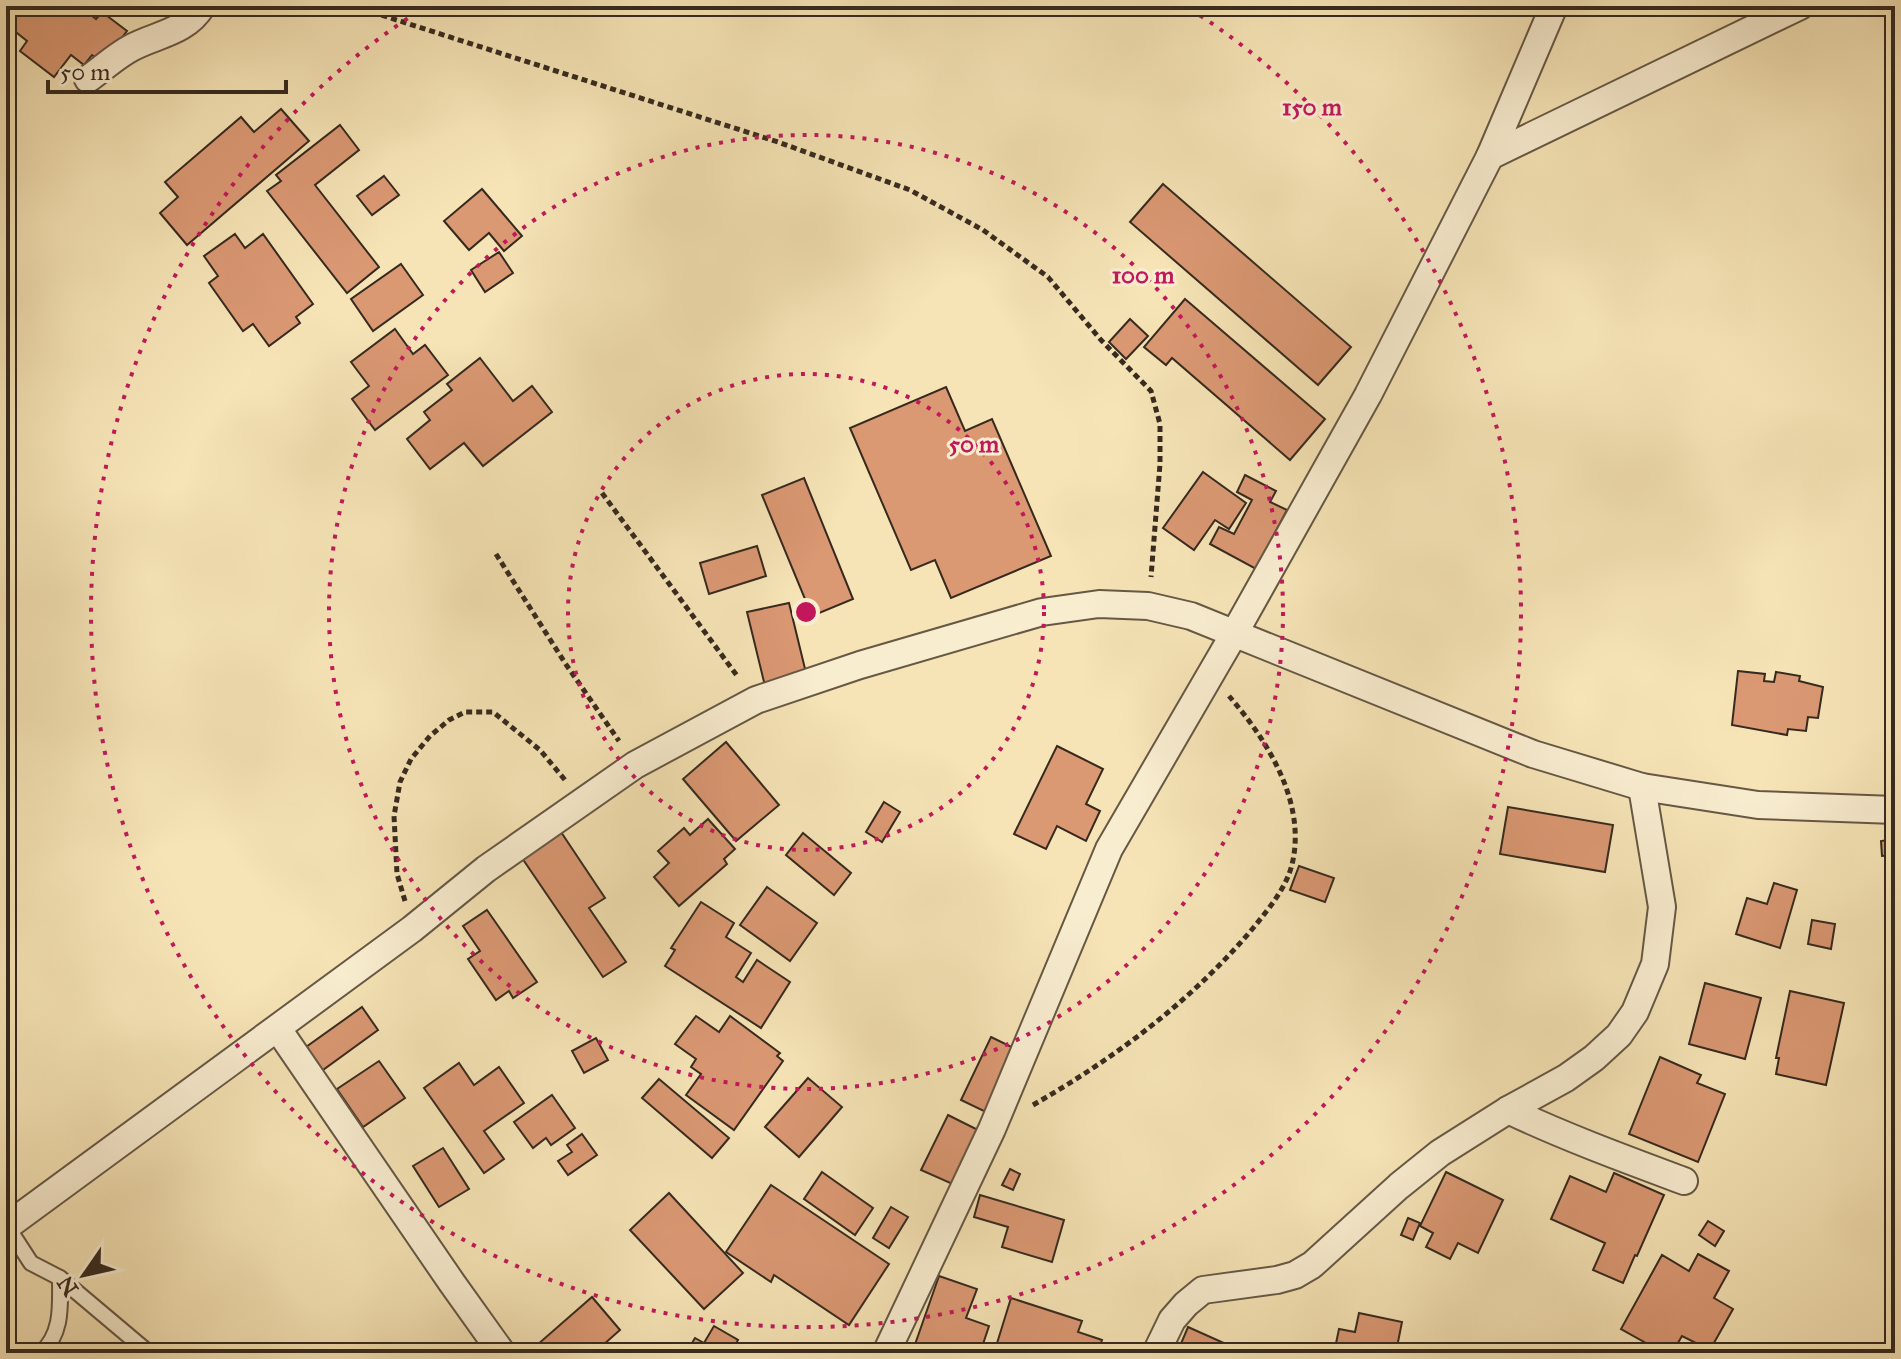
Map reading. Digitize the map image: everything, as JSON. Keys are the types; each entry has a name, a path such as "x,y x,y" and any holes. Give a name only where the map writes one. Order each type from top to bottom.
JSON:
{"street":[{"path":"88,79 130,48 194,18 202,6"},
{"path":"886,1353 992,1129 1109,849 1368,395 1490,156 1554,6"},
{"path":"1490,156 1800,6"},
{"path":"7,1226 278,1029 412,929 486,869 635,765 756,700 860,665 1042,612 1099,604 1148,606 1191,616 1533,754 1642,787 1758,805 1895,810"},
{"path":"1156,1353 1172,1320 1203,1290 1277,1280 1295,1275 1312,1265 1440,1153 1566,1078 1619,1035 1635,1012 1655,964 1662,907 1642,787"},
{"path":"278,1029 502,1353"},
{"path":"1508,1110 1613,1155 1684,1181"}],"lane":[{"path":"7,1226 31,1263 60,1278 149,1353"},
{"path":"41,1353 48,1347 57,1329 61,1313 60,1278"}],"path":[{"path":"353,6 778,142 910,190 983,230 1048,277 1101,340 1151,391 1160,424 1160,451 1148,606"},
{"path":"602,493 756,700"},
{"path":"496,554 635,765"},
{"path":"992,1129 1079,1079 1189,993 1235,949 1267,911 1288,879 1294,859 1296,827 1287,785 1249,720 1210,675"},
{"path":"412,929 397,874 394,816 400,782 411,759 430,736 449,720 465,712 493,712 540,750 583,802"}],"building":[{"path":"21,6 96,6 90,14 96,19 102,12 127,31 103,63 92,55 84,65 71,55 54,77 20,51 27,41 7,25"},
{"path":"281,109 309,141 187,245 160,213 178,197 165,182 241,117 254,132"},
{"path":"340,125 359,150 315,185 379,267 347,293 267,191 281,181 276,175"},
{"path":"384,176 399,195 372,215 357,196"},
{"path":"1163,184 1351,347 1318,385 1130,222"},
{"path":"482,189 522,236 504,251 489,233 469,250 444,221"},
{"path":"235,234 245,248 263,234 313,304 296,317 300,323 269,346 253,324 243,331 209,283 218,276 204,256"},
{"path":"499,252 513,273 485,292 471,270"},
{"path":"401,264 423,295 373,331 351,299"},
{"path":"1185,299 1325,419 1290,460 1172,358 1166,365 1144,347"},
{"path":"1130,319 1148,336 1126,359 1109,342"},
{"path":"395,329 413,354 425,345 448,375 375,430 352,399 369,386 351,362"},
{"path":"480,358 513,401 532,386 552,412 483,466 464,443 430,469 407,439 430,420 424,412 452,390 447,384"},
{"path":"946,387 965,431 992,419 1051,556 951,598 935,560 911,570 850,428"},
{"path":"1203,472 1246,503 1229,529 1215,520 1194,550 1163,528"},
{"path":"1245,475 1276,491 1270,502 1287,510 1256,569 1210,544 1219,527 1234,534 1252,500 1237,492"},
{"path":"804,478 853,599 812,616 762,495"},
{"path":"757,546 766,576 709,594 700,563"},
{"path":"789,603 807,677 765,686 747,612"},
{"path":"1738,671 1765,674 1764,681 1774,682 1776,672 1800,676 1799,681 1823,687 1818,718 1808,717 1806,731 1788,729 1787,735 1732,725"},
{"path":"726,742 779,805 736,841 683,779"},
{"path":"1057,746 1103,769 1086,804 1100,811 1086,841 1057,826 1046,849 1014,834"},
{"path":"884,802 900,812 882,842 866,832"},
{"path":"1508,807 1613,825 1605,872 1500,854"},
{"path":"708,819 735,849 724,859 727,864 679,906 654,877 669,863 658,851 684,828 690,835"},
{"path":"559,829 605,898 589,908 626,962 603,977 520,855"},
{"path":"803,833 851,873 834,895 786,855"},
{"path":"1895,839 1895,855 1882,856 1881,841"},
{"path":"1299,866 1334,878 1325,902 1290,890"},
{"path":"1891,873 1895,873 1895,913"},
{"path":"1774,883 1797,890 1780,948 1736,934 1747,898 1767,904"},
{"path":"767,887 817,923 790,961 740,925"},
{"path":"701,902 734,923 726,937 751,953 736,977 743,982 757,960 790,982 761,1028 665,966 675,950 671,948"},
{"path":"487,910 537,982 513,998 509,991 496,1000 468,959 480,951 463,926"},
{"path":"1812,920 1835,924 1831,949 1808,944"},
{"path":"1705,983 1761,998 1745,1059 1689,1044"},
{"path":"1790,991 1844,1003 1826,1085 1776,1074 1779,1058 1776,1058"},
{"path":"362,1007 378,1030 316,1075 299,1052"},
{"path":"696,1016 719,1032 730,1016 780,1053 777,1056 783,1061 734,1130 686,1095 701,1074 691,1067 696,1059 675,1044"},
{"path":"991,1037 1020,1051 990,1114 961,1100"},
{"path":"596,1038 608,1060 584,1073 572,1051"},
{"path":"1660,1057 1701,1075 1697,1083 1725,1094 1698,1162 1629,1134"},
{"path":"379,1061 405,1098 363,1127 337,1089"},
{"path":"459,1063 474,1085 499,1067 524,1103 484,1131 504,1159 484,1173 424,1088"},
{"path":"808,1078 842,1107 799,1157 765,1127"},
{"path":"659,1079 729,1138 712,1158 642,1098"},
{"path":"552,1095 575,1128 551,1145 546,1138 533,1148 514,1122"},
{"path":"948,1115 982,1132 957,1186 921,1170"},
{"path":"582,1134 597,1155 568,1175 558,1161 572,1152 567,1145"},
{"path":"443,1148 469,1189 439,1207 413,1166"},
{"path":"1010,1169 1020,1174 1013,1190 1002,1185"},
{"path":"822,1172 873,1208 855,1235 804,1199"},
{"path":"1446,1172 1503,1200 1478,1253 1458,1243 1450,1259 1426,1247 1433,1233 1420,1226"},
{"path":"1614,1173 1664,1195 1623,1283 1593,1270 1605,1243 1551,1219 1570,1176 1606,1192"},
{"path":"771,1185 889,1264 849,1325 774,1275 771,1282 726,1252"},
{"path":"669,1193 743,1273 704,1309 630,1230"},
{"path":"980,1195 1064,1220 1052,1262 1002,1247 1008,1227 974,1217"},
{"path":"891,1207 908,1217 889,1248 873,1238"},
{"path":"1408,1218 1420,1223 1413,1240 1401,1235"},
{"path":"1708,1221 1724,1231 1715,1246 1699,1235"},
{"path":"1698,1254 1729,1271 1714,1298 1733,1309 1710,1350 1682,1336 1672,1353 1664,1353 1621,1329 1662,1255 1689,1271"},
{"path":"939,1276 977,1289 966,1318 989,1326 980,1353 912,1353"},
{"path":"592,1297 620,1330 594,1353 544,1353 537,1345"},
{"path":"1011,1298 1082,1321 1078,1332 1102,1340 1098,1353 994,1353"},
{"path":"1359,1313 1402,1322 1396,1352 1400,1353 1334,1353 1339,1329 1355,1332"},
{"path":"714,1326 738,1340 731,1353 686,1353 695,1338 704,1343"},
{"path":"1188,1327 1235,1348 1233,1353 1177,1353"}]}
